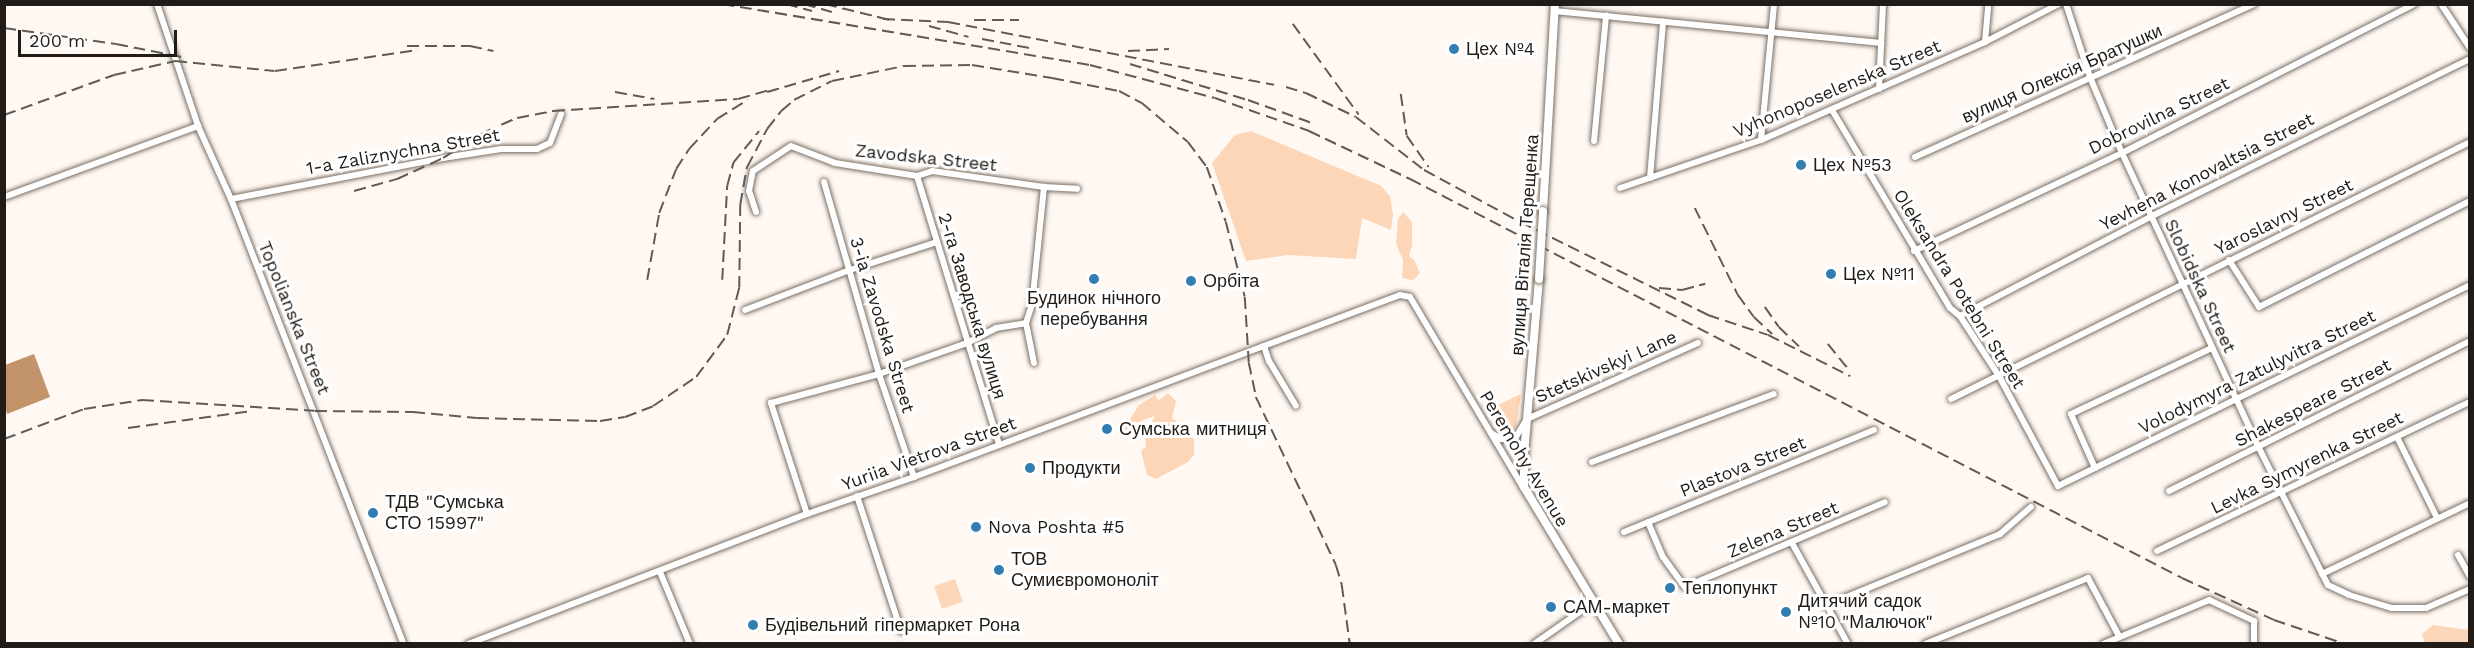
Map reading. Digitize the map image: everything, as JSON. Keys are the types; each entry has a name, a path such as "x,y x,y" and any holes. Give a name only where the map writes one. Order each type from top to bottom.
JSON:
{"main road":[{"name":"вулиця Віталія Терещенка","path":"1524,488 1527,419 1539,279 1554,8"},
{"name":"Peremohy Avenue","path":"1524,488 1619,644"}],"street":[{"name":"Topolianska Street","path":"157,4 198,126 231,199 404,644"},
{"path":"1761,140 1774,4"},
{"path":"1879,89 1883,4"},
{"path":"1985,42 1988,4"},
{"name":"Vyhonoposelenska Street","path":"1620,188 1761,140 1833,110 1985,42 2059,4"},
{"name":"Slobidska Street","path":"2066,4 2090,77 2121,153 2259,448 2322,574"},
{"name":"вулиця Олексія Братушки","path":"1916,157 2254,4"},
{"name":"Dobrovilna Street","path":"1914,251 2121,153 2415,4"},
{"path":"2441,4 2469,48"},
{"path":"1554,8 1606,16 1881,43"},
{"path":"1594,141 1606,16"},
{"path":"1650,178 1664,22"},
{"name":"Yevhena Konovaltsia Street","path":"1960,316 2150,217 2469,58"},
{"name":"Oleksandra Potebni Street","path":"1833,110 1914,251 1950,308 1960,316 1999,376 2058,486"},
{"name":"1-a Zaliznychna Street","path":"231,199 443,158 501,149 537,148 550,143 561,114"},
{"path":"4,197 198,126"},
{"name":"Yaroslavny Street","path":"1951,399 2469,142"},
{"name":"Zavodska Street","path":"756,212 749,191 753,171 791,146 835,163 917,176 932,171 1044,187 1077,189"},
{"name":"2-га Заводська вулиця","path":"917,176 999,445"},
{"name":"3-ia Zavodska Street","path":"824,182 879,374 914,477"},
{"path":"1034,363 1026,323 1032,305 1044,187"},
{"path":"2229,260 2259,307 2469,201"},
{"path":"745,310 850,270 937,242"},
{"name":"Volodymyra Zatulyvitra Street","path":"2058,486 2469,285"},
{"name":"Yuriia Vietrova Street","path":"468,644 807,514 914,477 1400,295"},
{"name":"Peremohy Avenue","path":"1400,295 1410,297 1524,488"},
{"path":"807,514 771,403 879,374 967,343 996,328 1026,323"},
{"name":"Shakespeare Street","path":"2169,491 2469,341"},
{"name":"Stetskivskyi Lane","path":"1527,419 1698,343"},
{"path":"1264,346 1269,361 1296,406"},
{"path":"2095,468 2071,414 2212,348"},
{"path":"1592,462 1774,394"},
{"name":"Levka Symyrenka Street","path":"2157,552 2469,402"},
{"path":"1488,431 1501,439 1510,440 1516,437 1527,419"},
{"name":"Plastova Street","path":"1624,532 1874,430"},
{"path":"2397,437 2437,518"},
{"path":"857,496 901,631"},
{"name":"Zelena Street","path":"1648,522 1663,557 1685,587 1693,586 1885,502"},
{"path":"2469,503 2322,574 2328,585 2349,595 2392,608 2426,608 2469,589"},
{"path":"1827,605 2000,534 2031,507"},
{"path":"1792,543 1848,644"},
{"path":"2458,555 2469,577"},
{"path":"660,572 690,644"},
{"path":"1925,644 2088,578 2120,636"},
{"path":"2103,644 2209,600 2254,621 2254,644"},
{"path":"1534,644 1594,602"}],"shaded area":[{"path":"1251,131 1381,186 1390,196 1393,215 1391,230 1362,218 1356,259 1288,255 1246,261 1212,163 1235,135"},
{"path":"1403,212 1412,222 1412,246 1409,256 1414,260 1420,273 1413,280 1402,278 1403,260 1396,244 1398,219"},
{"path":"34,354 50,397 7,414 5,365"},
{"path":"1168,393 1176,401 1172,418 1187,429 1194,439 1194,455 1188,462 1156,479 1147,475 1141,451 1146,447 1145,435 1155,416 1141,421 1134,431 1128,432 1124,429 1139,405 1155,395 1158,400"},
{"path":"1521,394 1516,427 1509,432 1500,431 1487,410"},
{"path":"955,579 963,602 942,609 934,586"},
{"path":"2433,625 2469,630 2469,643 2425,643 2422,634"}],"railway":[{"path":"722,4 1090,65 1215,98 1309,131 1410,179 2182,578 2274,620 2345,644"},
{"path":"786,4 812,11"},
{"path":"804,4 832,12"},
{"path":"825,4 890,20"},
{"path":"883,19 948,22 1274,85"},
{"path":"974,20 1019,20"},
{"path":"1293,24 1359,115"},
{"path":"929,26 969,37"},
{"path":"4,28 116,44 182,57"},
{"path":"982,39 1035,49"},
{"path":"407,46 470,46 493,51"},
{"path":"1128,51 1169,49"},
{"path":"4,115 114,75 175,61 275,71 417,50"},
{"path":"1130,64 1248,100 1312,123"},
{"path":"4,439 84,409 142,400 315,411 413,412 477,418 600,421 625,417 653,406 696,377 727,335 739,288 740,205 747,167 767,129 781,111 794,100 832,81 904,66 972,65 1119,91 1142,103 1188,142 1207,167 1226,222 1245,297 1249,363 1256,397 1336,565 1342,585 1350,644"},
{"path":"767,92 839,71"},
{"path":"1286,87 1306,93 1356,117 1424,170 1520,222 1708,315 1768,335 1850,376"},
{"path":"354,191 397,179 443,158 485,132 517,118 553,111 738,99 772,89"},
{"path":"615,92 654,99"},
{"path":"1401,94 1407,136 1429,167"},
{"path":"647,280 659,213 676,169 689,149 717,119 747,100"},
{"path":"722,280 727,186 733,163 759,131"},
{"path":"1695,208 1738,295 1754,317 1772,334"},
{"path":"1659,288 1682,290 1705,284"},
{"path":"1765,307 1779,327 1799,346"},
{"path":"1828,344 1851,372"},
{"path":"128,428 252,411"}],"place":[{"name":"Цех №4","path":"1454,49"},
{"name":"Цех №53","path":"1801,165"},
{"name":"Цех №11","path":"1831,274"},
{"name":"Будинок нічного перебування","path":"1094,279"},
{"name":"Орбіта","path":"1191,281"},
{"name":"Сумська митниця","path":"1107,429"},
{"name":"Продукти","path":"1030,468"},
{"name":"ТДВ \"Сумська СТО 15997\"","path":"373,513"},
{"name":"Nova Poshta #5","path":"976,527"},
{"name":"ТОВ Сумиєвромоноліт","path":"999,570"},
{"name":"Теплопункт","path":"1670,588"},
{"name":"САМ-маркет","path":"1551,607"},
{"name":"Дитячий садок №10 \"Малючок\"","path":"1786,612"},
{"name":"Будівельний гіпермаркет Рона","path":"753,625"}]}
